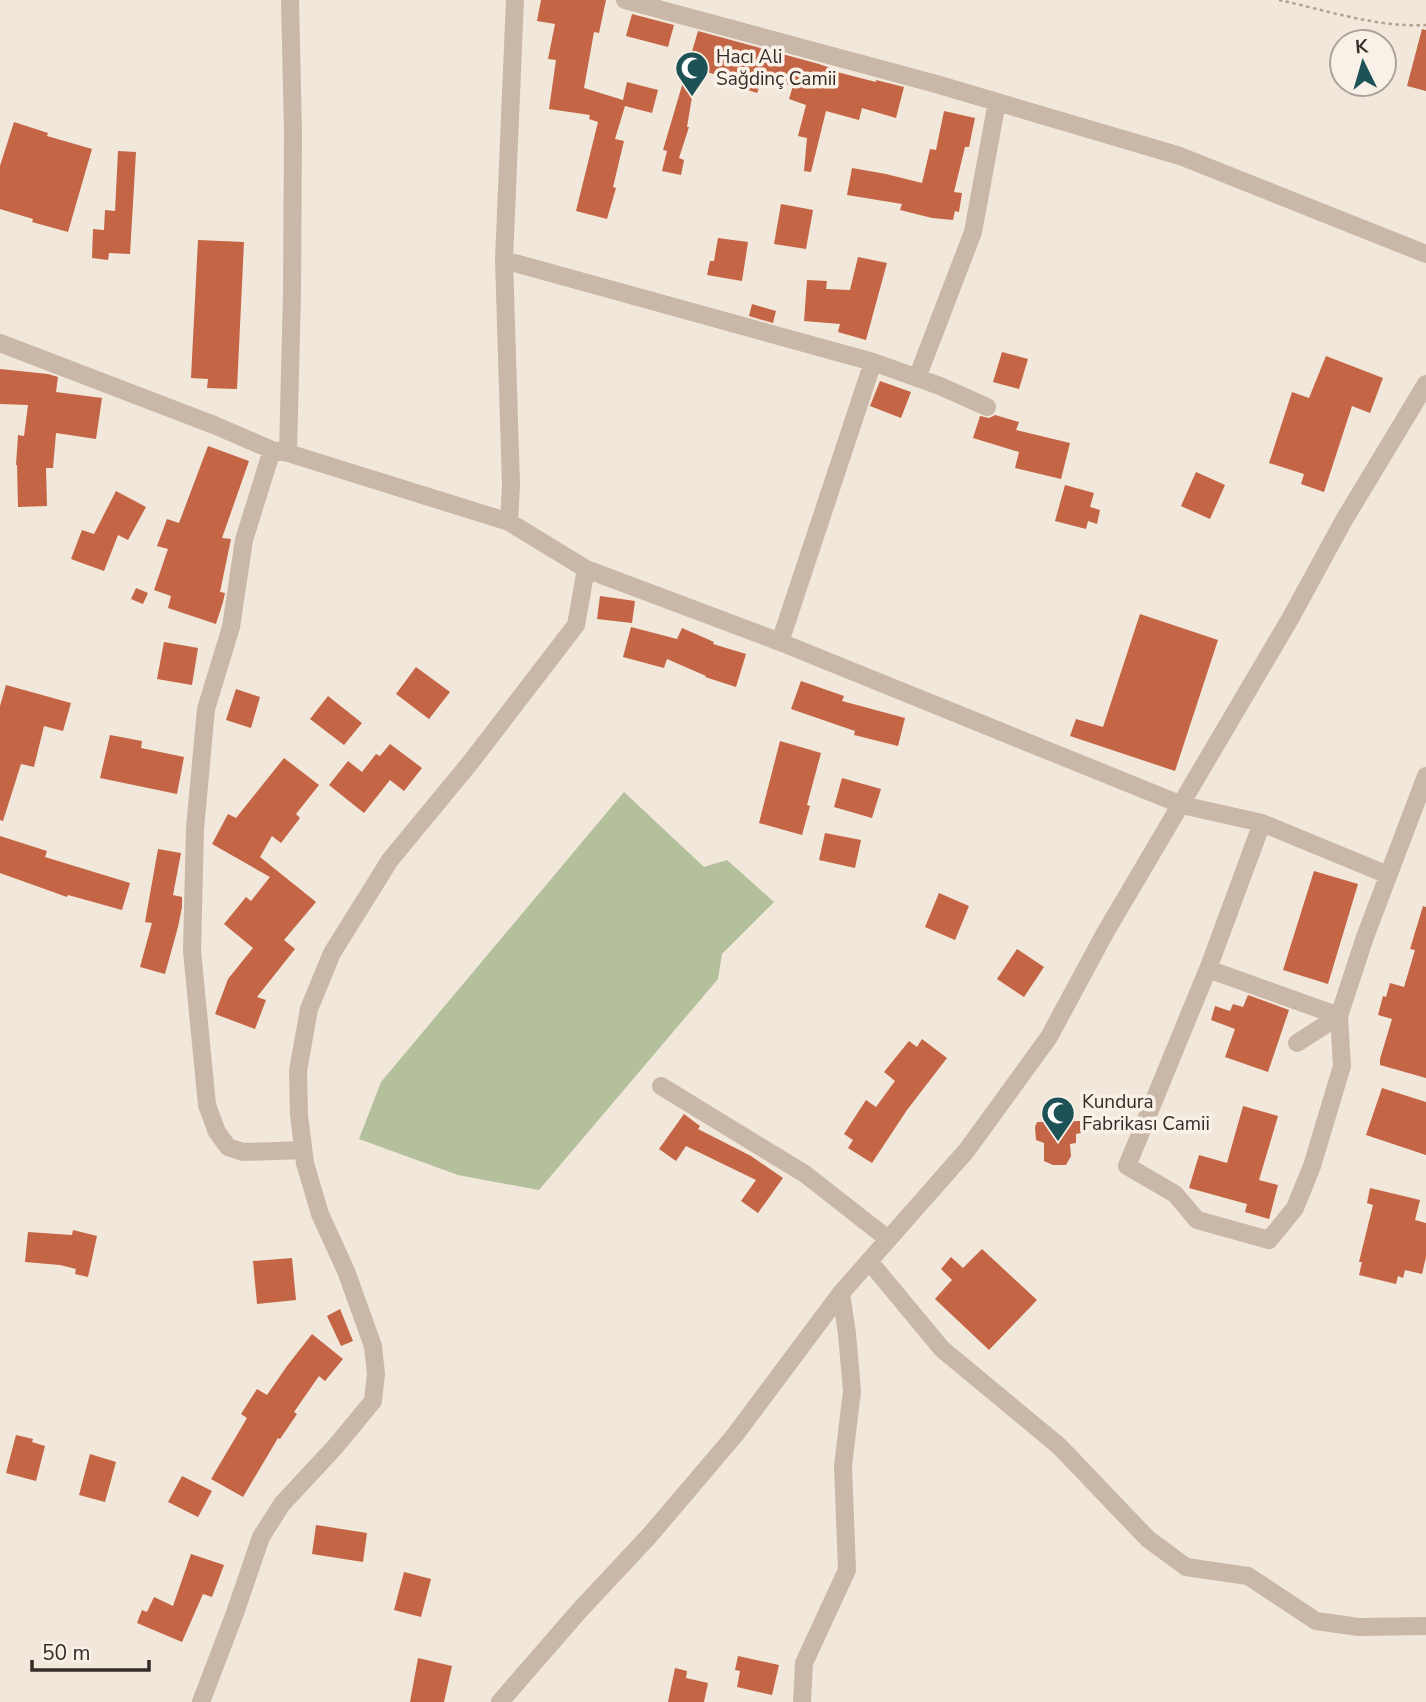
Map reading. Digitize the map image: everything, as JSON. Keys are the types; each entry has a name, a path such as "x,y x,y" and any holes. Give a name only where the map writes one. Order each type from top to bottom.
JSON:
{"street":[{"path":"290,0 293,146 280,451 244,540 231,627 206,709 195,829 192,951 207,1105 217,1132 228,1147 243,1152 303,1150"},
{"path":"509,522 511,485 503,260 514,0"},
{"path":"625,0 997,102 1180,156 1426,254"},
{"path":"917,378 973,232 997,102"},
{"path":"503,260 873,362 987,407"},
{"path":"0,343 280,451 509,522 586,569 780,642 1182,805 1262,822 1388,875"},
{"path":"780,642 873,362"},
{"path":"500,1702 650,1535 735,1435 841,1293 967,1150 1049,1037 1105,933 1290,619 1344,520 1426,384"},
{"path":"201,1702 261,1537 282,1504 373,1401 376,1374 373,1346 346,1271 320,1214 305,1163 299,1115 298,1071 309,1009 332,953 390,860 470,763 576,625 586,569"},
{"path":"1262,822 1208,969 1127,1166 1175,1194 1196,1220 1269,1240 1295,1208 1312,1166 1342,1066 1339,1016 1365,937 1426,776"},
{"path":"1208,969 1339,1016"},
{"path":"1297,1043 1339,1016"},
{"path":"661,1086 804,1174 888,1239"},
{"path":"869,1261 942,1349 1059,1446 1148,1539 1186,1567 1248,1576 1316,1620 1359,1627 1426,1626"},
{"path":"802,1702 804,1663 847,1570 844,1466 852,1391 841,1293"}],"path":[{"path":"1279,0 1368,20 1413,26 1426,25"}],"green space":[{"path":"624,792 704,867 727,860 774,902 722,954 718,979 539,1190 458,1175 359,1139 381,1082"}],"building":[{"path":"541,0 606,0 599,33 594,32 584,88 623,100 627,82 658,90 652,113 625,106 615,139 624,141 613,187 616,188 607,219 576,211 598,122 589,119 590,115 549,109 556,60 548,59 555,24 537,21"},
{"path":"632,14 674,25 668,47 626,36"},
{"path":"1422,29 1426,30 1426,91 1407,86"},
{"path":"698,31 819,64 833,71 904,87 896,118 862,108 859,120 826,111 811,172 804,171 807,138 798,136 806,105 789,99 793,86 763,78 757,93 738,87 740,82 707,72 706,76 696,73 689,127 679,158 684,160 681,175 662,171 667,151 663,150"},
{"path":"944,111 975,118 969,147 965,147 954,192 962,193 959,212 955,211 953,220 900,210 902,204 847,195 852,168 922,183 930,149 936,150"},
{"path":"14,122 48,133 47,136 92,149 68,232 0,209 0,166"},
{"path":"118,151 136,152 130,254 109,253 108,260 92,258 93,229 104,230 105,210 115,211"},
{"path":"781,204 813,210 806,249 774,244"},
{"path":"718,238 748,242 742,281 707,275 710,261 714,261"},
{"path":"198,240 244,242 237,389 207,388 208,379 191,378"},
{"path":"858,257 887,263 866,340 838,332 840,324 804,321 807,280 827,281 826,289 850,290"},
{"path":"752,304 776,311 773,323 749,316"},
{"path":"1002,352 1028,359 1019,389 993,382"},
{"path":"1326,356 1383,378 1370,413 1352,406 1324,492 1301,484 1304,474 1269,463 1292,392 1309,398"},
{"path":"0,369 48,374 58,377 56,392 102,398 96,439 56,433 53,468 46,468 47,506 18,507 18,435 24,436 28,405 0,404"},
{"path":"880,381 911,392 901,418 870,406"},
{"path":"995,415 1019,422 1016,430 1070,443 1061,479 1015,468 1019,452 973,438 980,416 989,418"},
{"path":"208,446 249,461 222,538 231,539 220,592 225,593 216,624 168,608 171,596 154,590 168,549 157,546 167,519 179,523"},
{"path":"1196,472 1225,485 1210,519 1181,506"},
{"path":"1065,485 1094,493 1090,507 1100,510 1097,524 1088,521 1086,529 1055,521"},
{"path":"116,491 146,507 128,540 118,535 104,571 71,559 82,530 94,534"},
{"path":"136,588 148,593 143,604 131,599"},
{"path":"600,596 635,601 632,623 597,619"},
{"path":"1140,614 1218,640 1175,771 1070,736 1076,719 1103,727"},
{"path":"631,627 677,639 682,628 714,642 713,644 746,654 736,687 705,677 667,659 664,668 623,657"},
{"path":"164,642 198,648 192,685 157,679"},
{"path":"416,667 450,692 429,719 396,694"},
{"path":"801,681 844,696 842,701 905,718 898,746 854,735 855,731 791,709"},
{"path":"6,685 71,703 63,731 44,726 34,767 21,764 3,821 0,820 0,706"},
{"path":"236,689 260,697 251,728 226,720"},
{"path":"328,696 362,723 344,745 310,719"},
{"path":"110,735 142,741 141,748 184,757 177,794 100,778"},
{"path":"780,741 821,753 802,835 759,823"},
{"path":"390,744 422,768 404,791 390,780 364,813 329,785 348,761 362,772 376,754 380,756"},
{"path":"284,758 319,785 296,814 300,818 281,843 272,836 260,857 316,902 284,940 295,949 257,997 266,1000 255,1029 215,1014 228,979 253,948 224,924 246,897 251,901 270,877 212,844 228,814 236,818"},
{"path":"842,778 881,789 872,818 834,807"},
{"path":"825,833 861,840 855,868 819,860"},
{"path":"0,836 47,851 45,857 130,883 122,910 68,895 67,897 0,873"},
{"path":"158,849 181,853 173,895 182,897 182,907 165,974 140,967 152,923 145,922"},
{"path":"1314,871 1358,884 1328,984 1283,970"},
{"path":"939,893 969,906 955,940 925,927"},
{"path":"1423,906 1426,907 1426,1078 1380,1065 1392,1019 1378,1015 1390,983 1404,987 1415,950 1410,949"},
{"path":"1017,949 1044,967 1024,997 997,979"},
{"path":"1248,995 1289,1010 1268,1072 1225,1057 1235,1029 1211,1020 1215,1006 1230,1011 1233,1004 1243,1007"},
{"path":"922,1039 947,1058 907,1110 872,1163 848,1148 853,1140 844,1134 866,1100 876,1107 895,1081 884,1072 909,1041 917,1047"},
{"path":"1382,1088 1426,1102 1426,1155 1366,1135"},
{"path":"1243,1106 1278,1116 1259,1180 1278,1185 1269,1219 1245,1212 1247,1204 1189,1188 1199,1155 1227,1163"},
{"path":"684,1114 700,1126 698,1129 751,1156 783,1178 758,1213 741,1201 756,1180 686,1146 676,1161 659,1149"},
{"name":"Kundura Fabrikası Camii","path":"1080,1121 1081,1133 1076,1134 1076,1143 1070,1144 1071,1156 1066,1165 1053,1165 1044,1161 1044,1143 1036,1140 1037,1122"},
{"path":"1370,1188 1420,1200 1415,1220 1426,1223 1426,1257 1422,1274 1405,1270 1403,1278 1398,1276 1396,1284 1359,1275 1362,1262 1359,1262 1373,1205 1367,1203"},
{"path":"73,1230 97,1236 88,1277 75,1274 76,1269 60,1265 25,1262 28,1232 72,1235"},
{"path":"982,1249 1037,1300 989,1350 935,1299 952,1280 941,1269 951,1257 963,1268"},
{"path":"292,1258 296,1300 257,1304 253,1261"},
{"path":"340,1309 353,1341 341,1346 327,1316"},
{"path":"312,1334 343,1359 325,1381 319,1376 243,1497 211,1479 247,1418 241,1414 257,1389 267,1395"},
{"path":"16,1435 33,1439 32,1442 45,1446 36,1481 6,1473"},
{"path":"90,1454 116,1462 105,1502 79,1495"},
{"path":"182,1476 212,1491 198,1517 168,1502"},
{"path":"316,1525 367,1533 363,1562 312,1554"},
{"path":"191,1554 224,1565 212,1597 203,1594 182,1642 137,1623 142,1610 147,1612 154,1597 173,1606"},
{"path":"404,1572 431,1579 421,1617 394,1610"},
{"path":"738,1656 779,1665 772,1695 737,1687 740,1671 735,1670"},
{"path":"418,1658 452,1666 444,1702 410,1702"},
{"path":"675,1668 687,1671 686,1678 708,1683 704,1702 668,1702"}],"place":[{"name":"Hacı Ali Sağdinç Camii","path":"692,98"},
{"name":"Kundura Fabrikası Camii","path":"1058,1143"}]}
